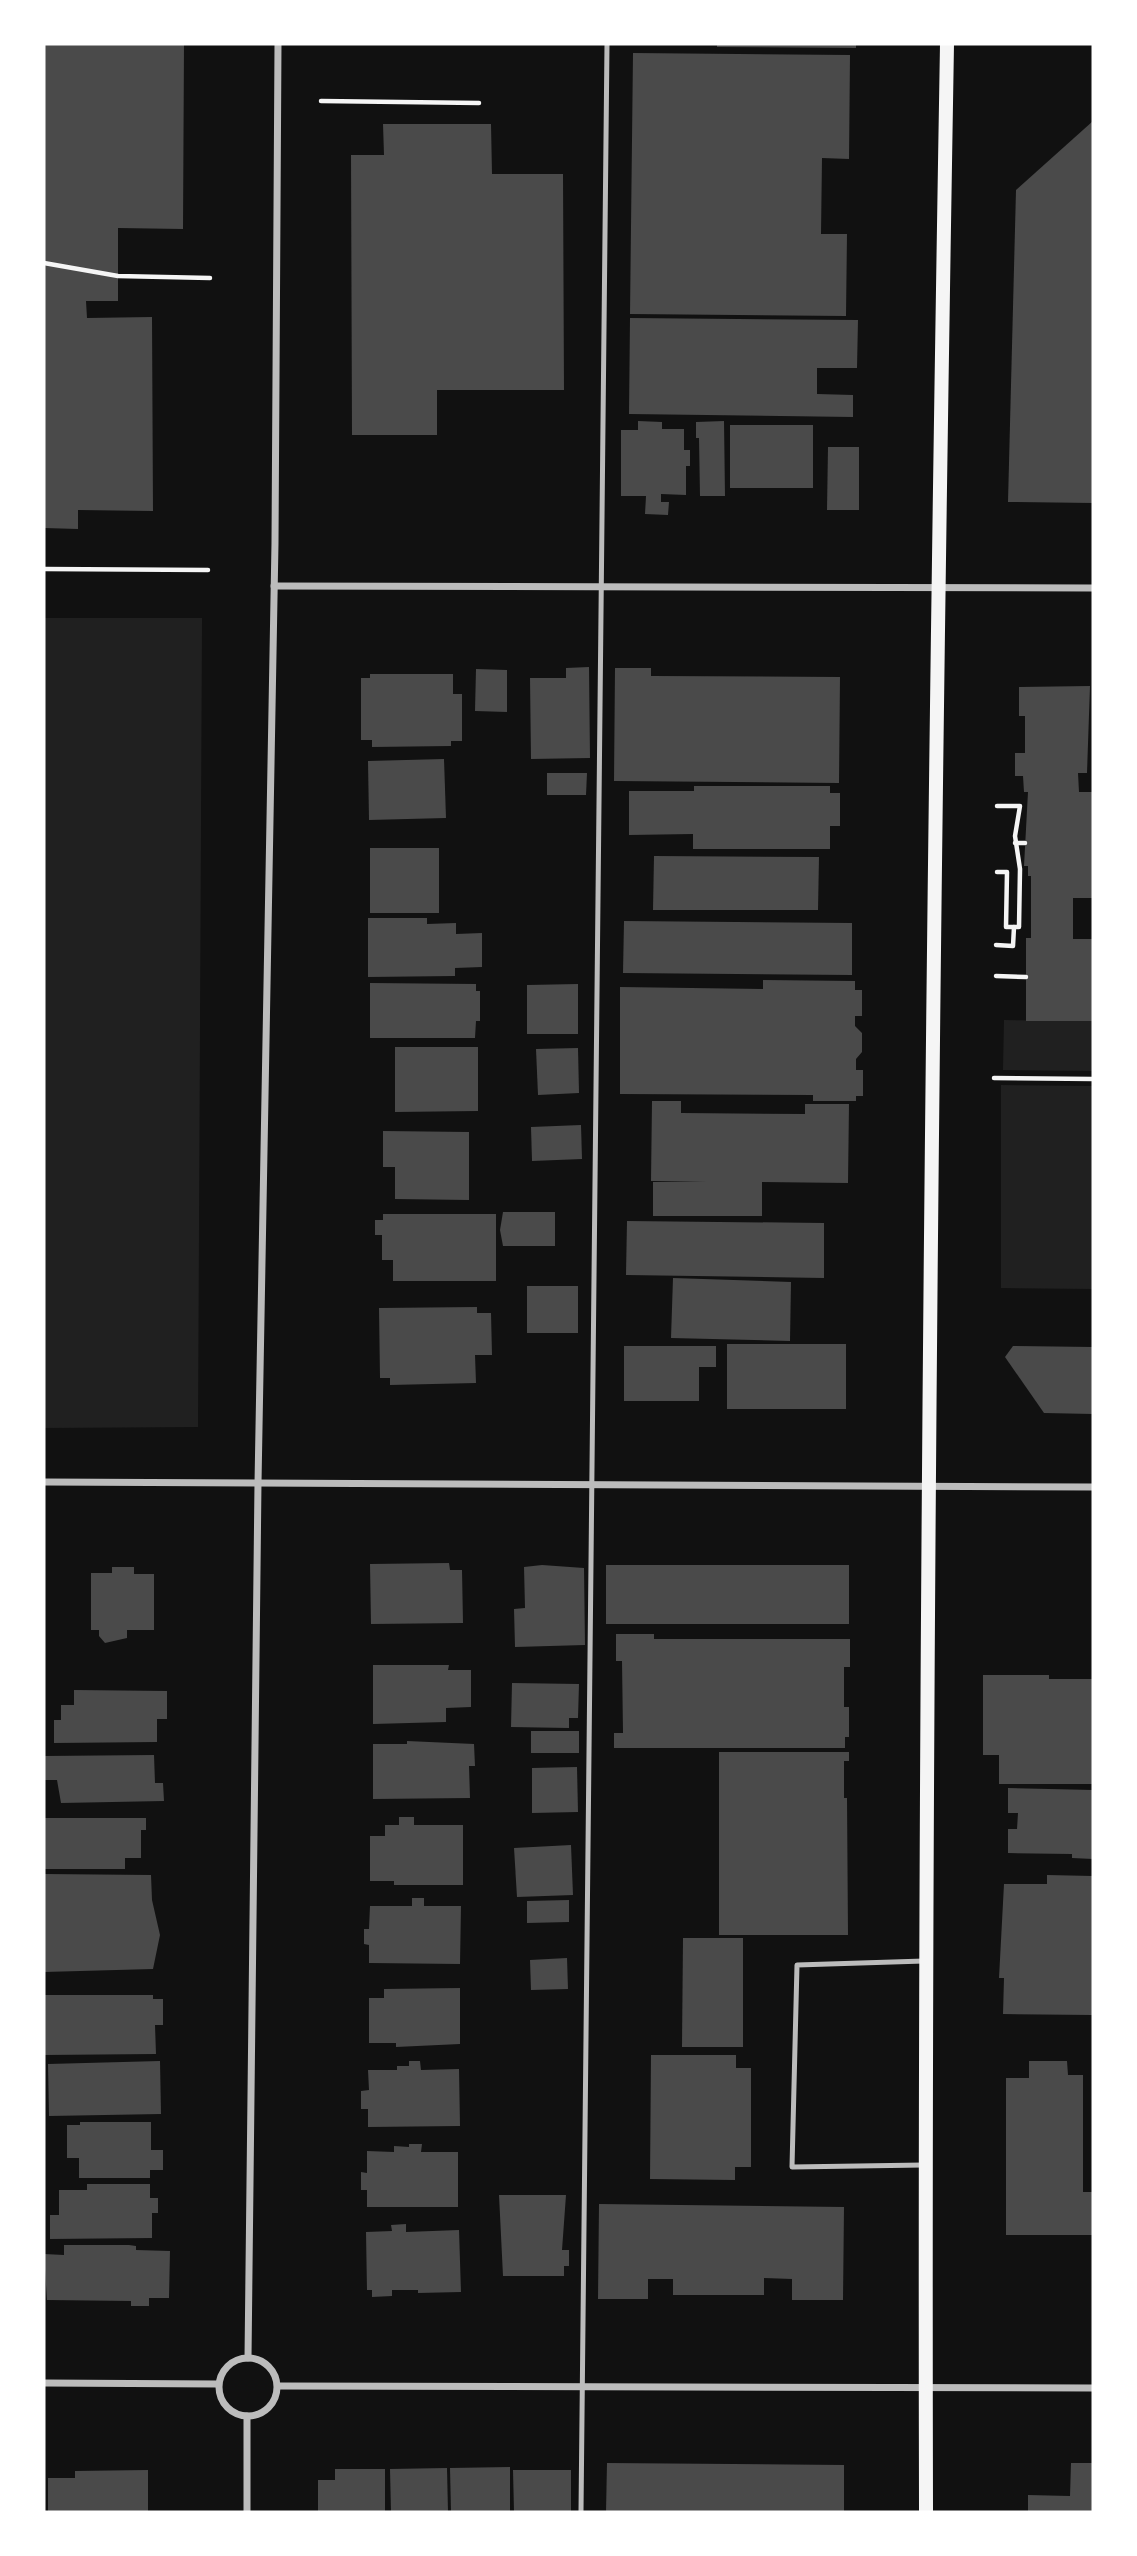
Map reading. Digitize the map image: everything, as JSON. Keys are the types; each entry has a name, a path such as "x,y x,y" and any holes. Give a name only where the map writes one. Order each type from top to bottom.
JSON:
{"main road":[{"path":"926,2512 929,1487 937,587 947,44"}],"street":[{"path":"248,2358 258,1483 274,586 278,44"},
{"path":"274,586 1093,588"},
{"path":"44,1482 1093,1487"},
{"path":"248,2358 269,2366 278,2386 269,2408 247,2416 231,2411 224,2404 218,2384 227,2366 248,2358"},
{"path":"44,2383 218,2384"},
{"path":"278,2386 1093,2389"},
{"path":"247,2416 247,2512"}],"lane":[{"path":"581,2512 607,44"},
{"path":"926,2165 792,2167 797,1965 927,1961"}],"path":[{"path":"321,102 480,103"},
{"path":"44,263 118,276 210,278"},
{"path":"44,569 208,570"},
{"path":"997,806 1020,806 1015,843 1020,869 1019,927 1006,927 1007,872 997,872"},
{"path":"1015,843 1025,843"},
{"path":"996,945 1013,946 1014,927"},
{"path":"996,976 1026,977"},
{"path":"994,1079 1093,1079"}],"shaded area":[{"path":"44,618 202,618 198,1427 44,1428"},
{"path":"1004,1020 1093,1021 1093,1071 1003,1070"},
{"path":"1001,1085 1093,1086 1093,1289 1001,1288"}],"building":[{"path":"44,44 184,44 183,229 118,228 118,301 86,301 87,318 152,317 153,511 78,510 78,529 44,528"},
{"path":"717,44 856,44 856,48 717,47"},
{"path":"633,53 850,55 849,159 822,158 821,234 847,234 846,316 630,314"},
{"path":"1093,121 1093,503 1008,502 1016,190"},
{"path":"383,124 491,124 492,174 563,174 564,390 437,390 437,435 352,435 351,155 384,155"},
{"path":"630,318 858,320 857,368 817,368 817,394 853,395 853,417 629,414"},
{"path":"638,421 662,422 662,429 684,429 684,450 690,450 690,466 686,466 686,495 661,494 661,502 669,502 668,515 645,514 646,496 621,496 621,430 638,430"},
{"path":"724,421 725,496 700,496 699,438 696,438 696,422"},
{"path":"730,425 813,425 813,488 730,488"},
{"path":"828,447 859,447 859,510 827,510"},
{"path":"589,667 590,758 531,759 530,678 566,678 566,668"},
{"path":"615,668 651,668 651,676 840,677 839,783 614,781"},
{"path":"476,669 507,670 507,712 475,711"},
{"path":"370,674 453,674 453,694 462,694 462,741 451,741 451,746 372,747 372,740 361,740 361,678 370,678"},
{"path":"1090,686 1087,773 1078,773 1079,792 1093,792 1093,898 1073,898 1073,939 1093,939 1093,1021 1026,1021 1026,938 1031,938 1031,876 1028,876 1028,866 1024,866 1028,792 1024,792 1023,776 1015,776 1015,753 1025,753 1025,716 1019,716 1019,687"},
{"path":"444,759 446,818 369,820 368,761"},
{"path":"547,773 587,773 586,795 547,795"},
{"path":"694,786 830,786 830,793 840,793 840,826 830,826 830,849 693,849 693,834 629,835 629,791 694,791"},
{"path":"370,848 439,848 439,913 370,913"},
{"path":"654,856 819,857 818,910 653,910"},
{"path":"368,918 427,918 427,924 456,923 456,934 482,933 482,967 455,968 455,976 368,977"},
{"path":"624,921 852,923 852,975 623,973"},
{"path":"763,980 855,981 855,990 862,990 862,1016 855,1016 855,1026 862,1033 862,1052 856,1059 856,1070 863,1070 863,1096 856,1096 856,1101 813,1101 813,1095 620,1094 620,987 763,989"},
{"path":"370,983 476,984 476,991 480,991 480,1021 476,1021 475,1038 370,1038"},
{"path":"578,984 578,1034 527,1034 527,985"},
{"path":"395,1047 478,1047 478,1111 395,1112"},
{"path":"578,1048 579,1093 538,1095 536,1049"},
{"path":"652,1101 681,1101 681,1113 805,1114 805,1104 849,1104 848,1183 762,1182 762,1216 653,1216 653,1182 706,1181 651,1181"},
{"path":"581,1125 582,1159 532,1161 531,1127"},
{"path":"383,1131 469,1132 469,1200 395,1199 395,1167 383,1167"},
{"path":"503,1212 555,1212 555,1246 503,1246 500,1230"},
{"path":"383,1214 496,1214 496,1281 393,1281 393,1260 382,1260 382,1235 375,1235 375,1220 383,1220"},
{"path":"627,1221 824,1223 824,1278 626,1275"},
{"path":"673,1278 791,1282 790,1341 671,1338"},
{"path":"527,1286 578,1286 578,1333 527,1333"},
{"path":"477,1307 477,1313 491,1313 492,1355 475,1355 476,1383 390,1385 390,1378 380,1378 379,1308"},
{"path":"727,1344 846,1344 846,1409 727,1409"},
{"path":"624,1346 716,1346 716,1367 699,1367 699,1401 624,1401"},
{"path":"1013,1346 1093,1347 1093,1414 1044,1413 1005,1357"},
{"path":"449,1563 450,1570 462,1570 463,1623 371,1624 370,1564"},
{"path":"542,1565 584,1568 585,1645 515,1647 514,1609 525,1608 524,1567"},
{"path":"606,1565 849,1565 849,1624 606,1624"},
{"path":"112,1567 134,1567 134,1574 154,1574 154,1630 127,1630 127,1638 105,1643 99,1636 99,1630 91,1630 91,1573 112,1573"},
{"path":"616,1634 654,1634 654,1639 850,1639 850,1667 844,1667 844,1707 849,1707 849,1737 845,1737 845,1748 614,1748 614,1733 623,1733 622,1661 616,1661"},
{"path":"373,1665 449,1665 448,1670 471,1670 471,1707 446,1708 446,1722 373,1724"},
{"path":"983,1675 1049,1675 1049,1679 1093,1679 1093,1784 999,1784 999,1755 983,1755"},
{"path":"512,1683 579,1684 578,1718 569,1718 569,1728 511,1727"},
{"path":"74,1690 167,1691 167,1719 157,1719 157,1742 54,1743 54,1720 61,1720 61,1705 74,1705"},
{"path":"531,1731 579,1731 579,1753 531,1753"},
{"path":"407,1741 474,1744 475,1766 469,1766 470,1798 373,1799 373,1744 407,1744"},
{"path":"719,1752 849,1752 849,1761 844,1761 844,1798 847,1798 848,1935 719,1935"},
{"path":"154,1755 155,1783 163,1783 164,1801 61,1803 57,1780 44,1780 44,1756"},
{"path":"577,1767 578,1812 532,1813 532,1768"},
{"path":"1008,1788 1093,1790 1093,1859 1072,1858 1072,1854 1008,1853 1008,1829 1017,1829 1018,1813 1008,1813"},
{"path":"399,1817 414,1817 414,1825 463,1825 463,1885 394,1885 394,1881 370,1881 370,1836 385,1836 385,1825 399,1825"},
{"path":"44,1818 146,1818 146,1830 141,1830 141,1858 125,1858 125,1869 44,1869"},
{"path":"571,1845 573,1895 517,1897 514,1848"},
{"path":"44,1874 151,1875 152,1900 160,1935 153,1969 44,1972"},
{"path":"1047,1875 1093,1876 1093,2015 1003,2014 1004,1978 999,1978 1004,1884 1047,1884"},
{"path":"412,1898 424,1898 424,1906 461,1906 460,1964 369,1963 369,1945 364,1944 364,1929 369,1929 370,1906 412,1906"},
{"path":"569,1900 569,1922 527,1923 527,1901"},
{"path":"683,1938 743,1938 743,2047 682,2047"},
{"path":"567,1958 568,1989 531,1990 530,1960"},
{"path":"460,1988 460,2044 396,2047 396,2043 369,2043 369,1998 384,1998 384,1989"},
{"path":"44,1995 153,1995 153,1999 163,1999 163,2025 155,2025 156,2054 44,2055"},
{"path":"651,2055 736,2055 736,2068 751,2068 751,2167 735,2167 735,2180 650,2179"},
{"path":"160,2061 161,2114 49,2116 48,2064"},
{"path":"409,2061 420,2061 421,2070 459,2069 460,2126 368,2127 368,2109 361,2109 361,2091 369,2090 368,2070 397,2070 397,2066 409,2066"},
{"path":"1029,2061 1067,2061 1068,2075 1083,2075 1083,2192 1093,2192 1093,2235 1006,2235 1006,2078 1029,2078"},
{"path":"80,2122 151,2122 151,2150 163,2150 163,2170 150,2170 150,2178 79,2178 79,2158 67,2158 67,2125 80,2125"},
{"path":"409,2144 422,2144 421,2152 458,2152 458,2207 367,2207 367,2190 361,2190 361,2172 367,2173 367,2151 394,2152 394,2146 409,2147"},
{"path":"87,2184 150,2184 150,2198 158,2198 158,2213 152,2213 152,2238 50,2239 50,2215 59,2215 59,2190 87,2190"},
{"path":"499,2195 566,2195 562,2250 569,2250 569,2266 564,2266 564,2276 503,2276"},
{"path":"599,2204 844,2207 843,2300 792,2300 792,2279 764,2278 764,2295 673,2295 673,2279 648,2279 648,2299 598,2299"},
{"path":"406,2224 406,2232 459,2230 461,2292 418,2293 418,2290 392,2290 392,2296 372,2297 372,2290 367,2290 366,2232 392,2231 391,2225"},
{"path":"64,2245 129,2245 136,2246 136,2250 170,2251 169,2298 149,2298 149,2306 131,2306 131,2301 47,2300 44,2254 64,2255"},
{"path":"607,2463 844,2465 844,2512 606,2512"},
{"path":"1071,2463 1093,2463 1093,2512 1028,2512 1028,2495 1070,2496"},
{"path":"510,2467 510,2512 451,2512 450,2468"},
{"path":"447,2468 448,2512 391,2512 390,2469"},
{"path":"335,2469 385,2469 385,2512 318,2512 318,2480 335,2480"},
{"path":"148,2470 148,2512 48,2512 48,2478 75,2478 75,2471"},
{"path":"513,2470 571,2470 571,2512 514,2512"}]}
